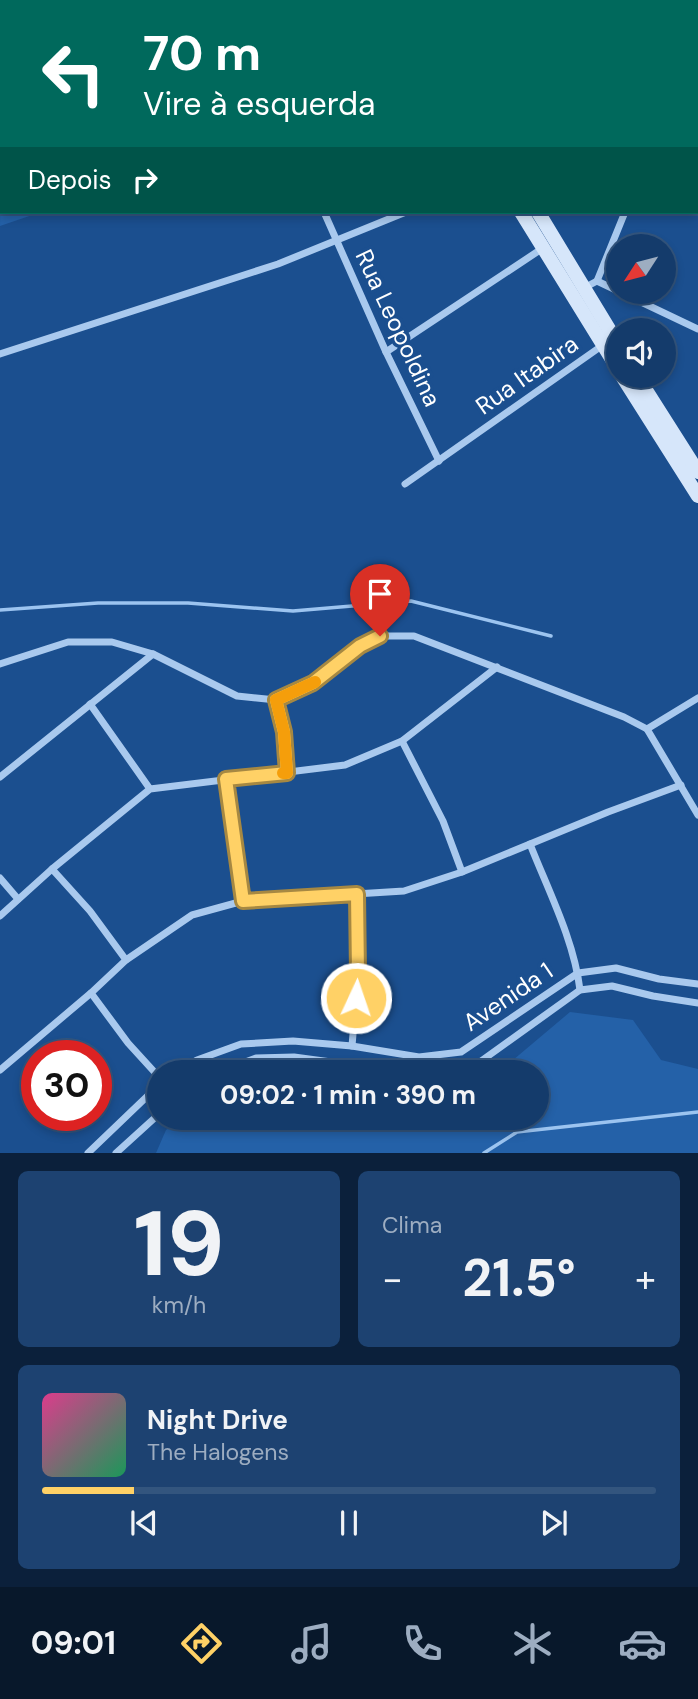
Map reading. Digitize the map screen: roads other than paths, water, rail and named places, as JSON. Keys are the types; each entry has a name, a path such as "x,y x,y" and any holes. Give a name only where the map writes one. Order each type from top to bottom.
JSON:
{"main road":[{"path":"522,214 543,247 584,288"},
{"path":"539,214 584,288 606,336"},
{"path":"630,388 698,496"},
{"path":"645,388 698,472"}],"street":[{"name":"Rua Leopoldina","path":"325,214 386,352 439,461"},
{"path":"0,354 278,264 401,214"},
{"path":"606,291 584,288 624,214"},
{"path":"386,352 543,247"},
{"path":"645,304 698,329"},
{"name":"Rua Itabira","path":"405,484 606,348"},
{"path":"0,664 68,642 112,642 153,654 237,696 276,700 313,683 360,646 380,636 414,636 624,717 647,729 698,815"},
{"path":"0,777 153,654"},
{"path":"0,916 52,869 150,789 345,765 402,741 497,667"},
{"path":"647,729 698,698"},
{"path":"276,700 284,732 287,773"},
{"path":"90,704 150,789"},
{"path":"402,741 443,821 462,872"},
{"path":"226,779 243,901"},
{"path":"0,1070 126,960 192,915 243,901 404,891 462,872 608,811 681,785"},
{"path":"530,844 578,973 580,990"},
{"path":"52,869 90,911 126,960"},
{"path":"0,878 18,899"},
{"path":"352,1045 358,974 357,894"},
{"name":"Avenida 1","path":"197,1060 241,1044 293,1041 352,1045 419,1057 461,1052 578,973 616,968 659,979 698,984"},
{"name":"Avenida 1","path":"483,1060 580,990 612,986 698,1003"},
{"path":"91,993 147,1064"},
{"path":"251,1060 294,1057 316,1060"},
{"path":"88,1153 147,1096"},
{"path":"116,1153 147,1125"}],"waterway":[{"path":"0,610 98,603 188,603 293,611 411,601 551,636"},
{"path":"484,1153 517,1132 698,1112"}]}
